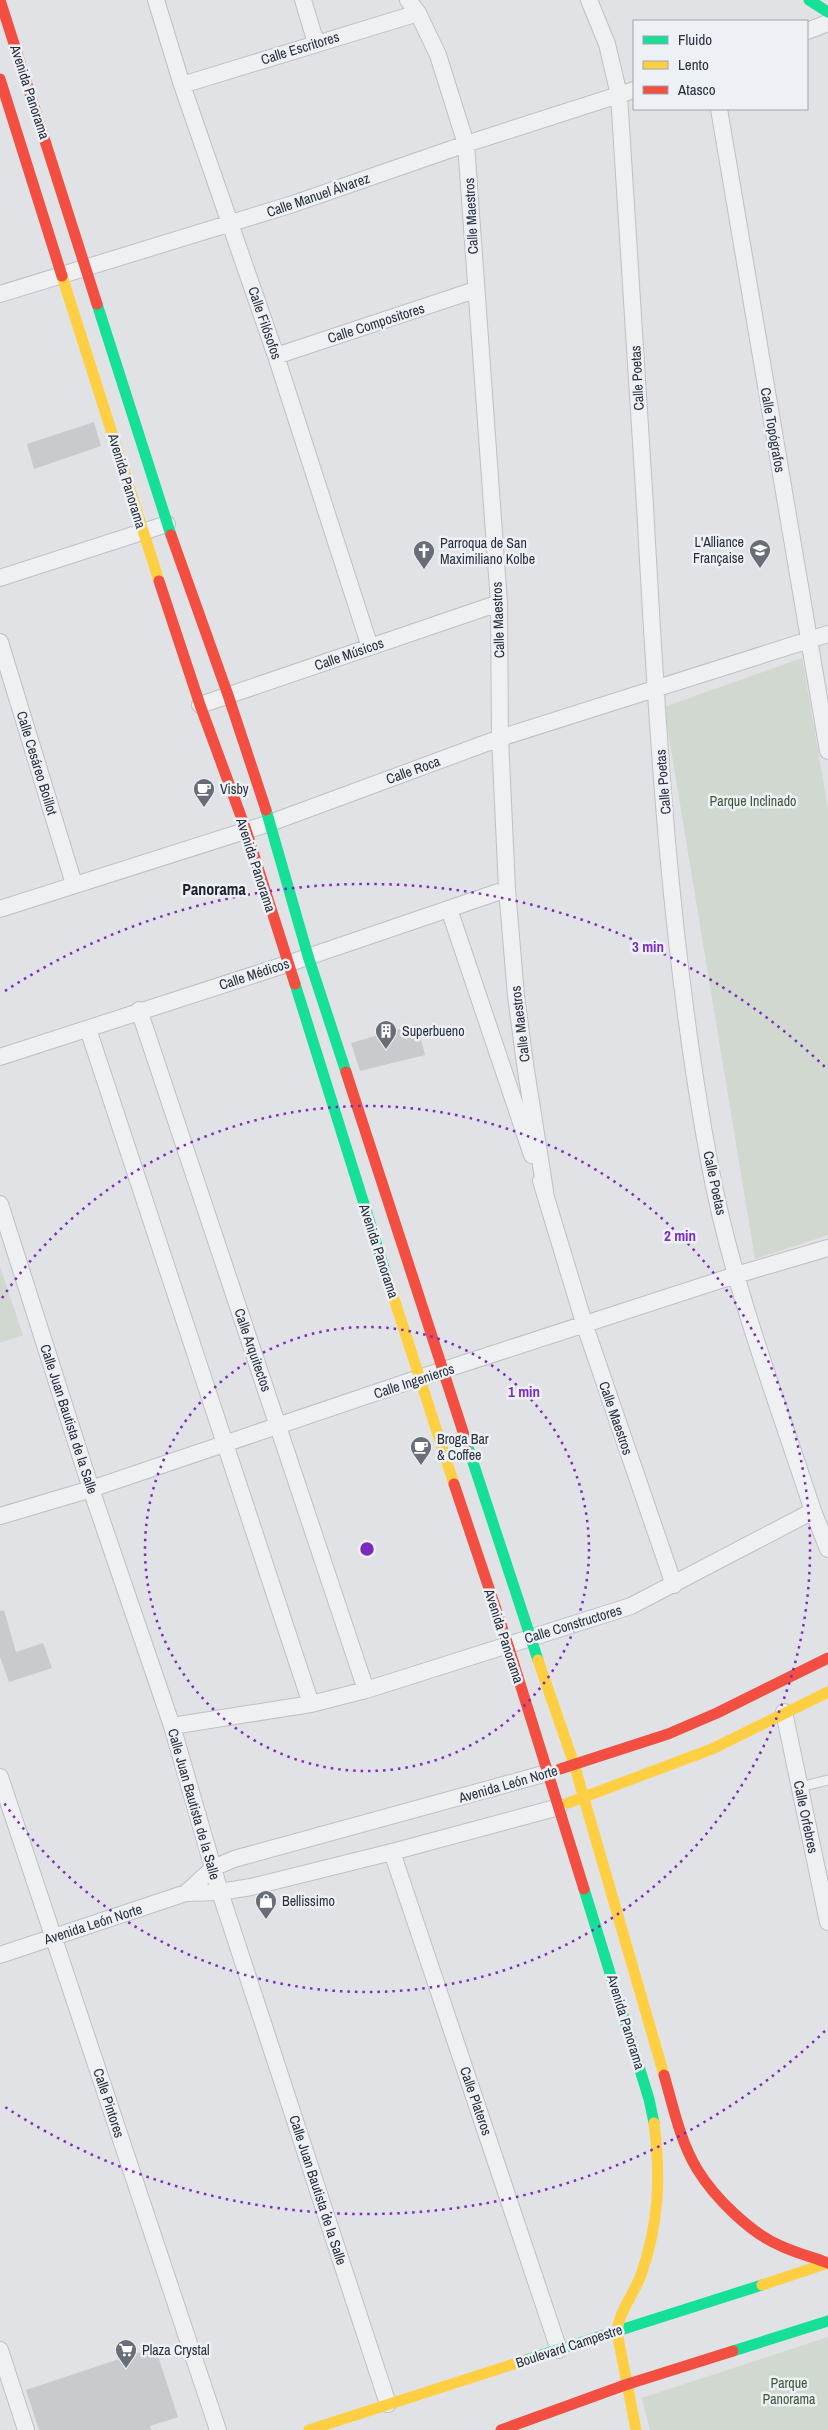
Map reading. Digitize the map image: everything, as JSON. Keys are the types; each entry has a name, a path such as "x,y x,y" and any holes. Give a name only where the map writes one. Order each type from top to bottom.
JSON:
{"street":[{"name":"Avenida Panorama","path":"0,0 167,524 228,695 270,823 308,956 530,1637 574,1764 682,2136 697,2169 726,2205 756,2232 780,2246 828,2263"},
{"name":"Calle Filósofos","path":"156,0 182,85 276,356 370,647"},
{"path":"303,0 316,43"},
{"name":"Calle Maestros","path":"408,0 418,14 438,55 466,144 499,603 500,738 507,889 523,1054 545,1191"},
{"name":"Calle Poetas","path":"589,0 627,93 654,691 682,993 710,1170 736,1275 813,1512 828,1549"},
{"path":"809,0 828,12"},
{"name":"Calle Escritores","path":"182,85 316,43 418,14"},
{"path":"808,31 828,23"},
{"name":"Avenida Panorama","path":"0,79 143,534 200,705 246,830 419,1378 508,1645 649,2099 657,2136 661,2172 658,2209 653,2238 640,2277 617,2330"},
{"name":"Calle Manuel Álvarez","path":"0,294 62,273 293,204 466,144 627,93"},
{"name":"Calle Topógrafos","path":"719,110 828,751"},
{"name":"Calle Compositores","path":"276,356 475,290"},
{"path":"0,578 143,534 167,524"},
{"name":"Calle Músicos","path":"200,705 499,603"},
{"name":"Calle Roca","path":"0,909 270,823 500,738 654,691 828,634"},
{"name":"Calle Cesáreo Boillot","path":"0,642 74,884"},
{"name":"Calle Médicos","path":"0,1056 287,964 507,889"},
{"name":"Calle Maestros","path":"449,909 545,1191 585,1326 674,1585"},
{"name":"Calle Arquitectos","path":"139,1010 366,1690"},
{"path":"88,1029 312,1704"},
{"name":"Calle Juan Bautista de la Salle","path":"0,1204 92,1489 172,1726 220,1892 388,2404"},
{"name":"Calle Ingenieros","path":"0,1516 92,1489 419,1378 585,1326 736,1275 828,1248"},
{"name":"Calle Constructores","path":"172,1726 312,1704 366,1690 631,1606 813,1512"},
{"name":"Avenida León Norte","path":"186,1893 213,1868 234,1859 547,1773 684,1727 828,1658"},
{"name":"Avenida León Norte","path":"0,1955 186,1893 220,1892 392,1852 559,1807 712,1749 828,1692"},
{"name":"Calle Orfebres","path":"784,1712 828,1922"},
{"name":"Calle Pintores","path":"0,1777 218,2430"},
{"name":"Calle Plateros","path":"392,1852 559,2350"},
{"name":"Boulevard Campestre","path":"310,2430 617,2330 716,2301 828,2263"},
{"path":"500,2430 625,2385 828,2321"},
{"path":"617,2330 625,2385 636,2430"},
{"path":"0,2350 26,2430"}],"lane":[{"path":"800,1787 828,1780"}],"green space":[{"name":"Parque Inclinado","path":"802,658 828,809 828,1235 755,1259 664,707"},
{"path":"0,1267 23,1335 0,1343"},
{"name":"Parque Panorama","path":"828,2337 828,2430 650,2430 642,2398"}],"building":[{"path":"94,422 101,446 34,469 27,444"},
{"name":"Superbueno","path":"417,1024 425,1055 360,1071 351,1043"},
{"path":"4,1610 16,1652 43,1643 52,1668 9,1682 0,1657 0,1611"},
{"name":"Plaza Crystal","path":"155,2347 178,2417 150,2426 151,2430 39,2430 26,2390"}],"traffic: fast":[{"path":"809,0 828,12"},
{"path":"97,304 171,535"},
{"path":"266,810 308,956 346,1072"},
{"path":"295,984 386,1274"},
{"path":"467,1444 538,1660"},
{"path":"584,1889 649,2099 654,2123"},
{"path":"526,2360 762,2285"},
{"path":"733,2351 828,2321"}],"traffic: slow":[{"path":"62,276 159,581"},
{"path":"386,1274 454,1484"},
{"path":"538,1660 574,1764 664,2075"},
{"path":"568,1803 712,1749 828,1692"},
{"path":"636,2430 617,2332 618,2324 641,2275 652,2237 658,2181 654,2123"},
{"path":"762,2285 828,2263"},
{"path":"309,2430 526,2360"}],"traffic: jam":[{"path":"0,0 97,304"},
{"path":"0,79 62,276"},
{"path":"171,535 228,695 266,810"},
{"path":"159,581 200,705 246,830 295,984"},
{"path":"346,1072 467,1444"},
{"path":"454,1484 508,1645 584,1889"},
{"path":"560,1769 668,1734 717,1713 828,1658"},
{"path":"664,2075 686,2147 697,2169 713,2191 745,2223 769,2240 792,2251 828,2263"},
{"path":"501,2430 625,2385 733,2351"}],"place":[{"name":"L'Alliance Française","path":"760,569"},
{"name":"Parroqua de San Maximiliano Kolbe","path":"424,570"},
{"name":"Visby","path":"204,808"},
{"name":"Superbueno","path":"386,1050"},
{"name":"Broga Bar & Coffee","path":"421,1466"},
{"name":"Bellissimo","path":"266,1920"},
{"name":"Plaza Crystal","path":"126,2369"}],"district":[{"name":"Panorama","path":"214,889"}]}
